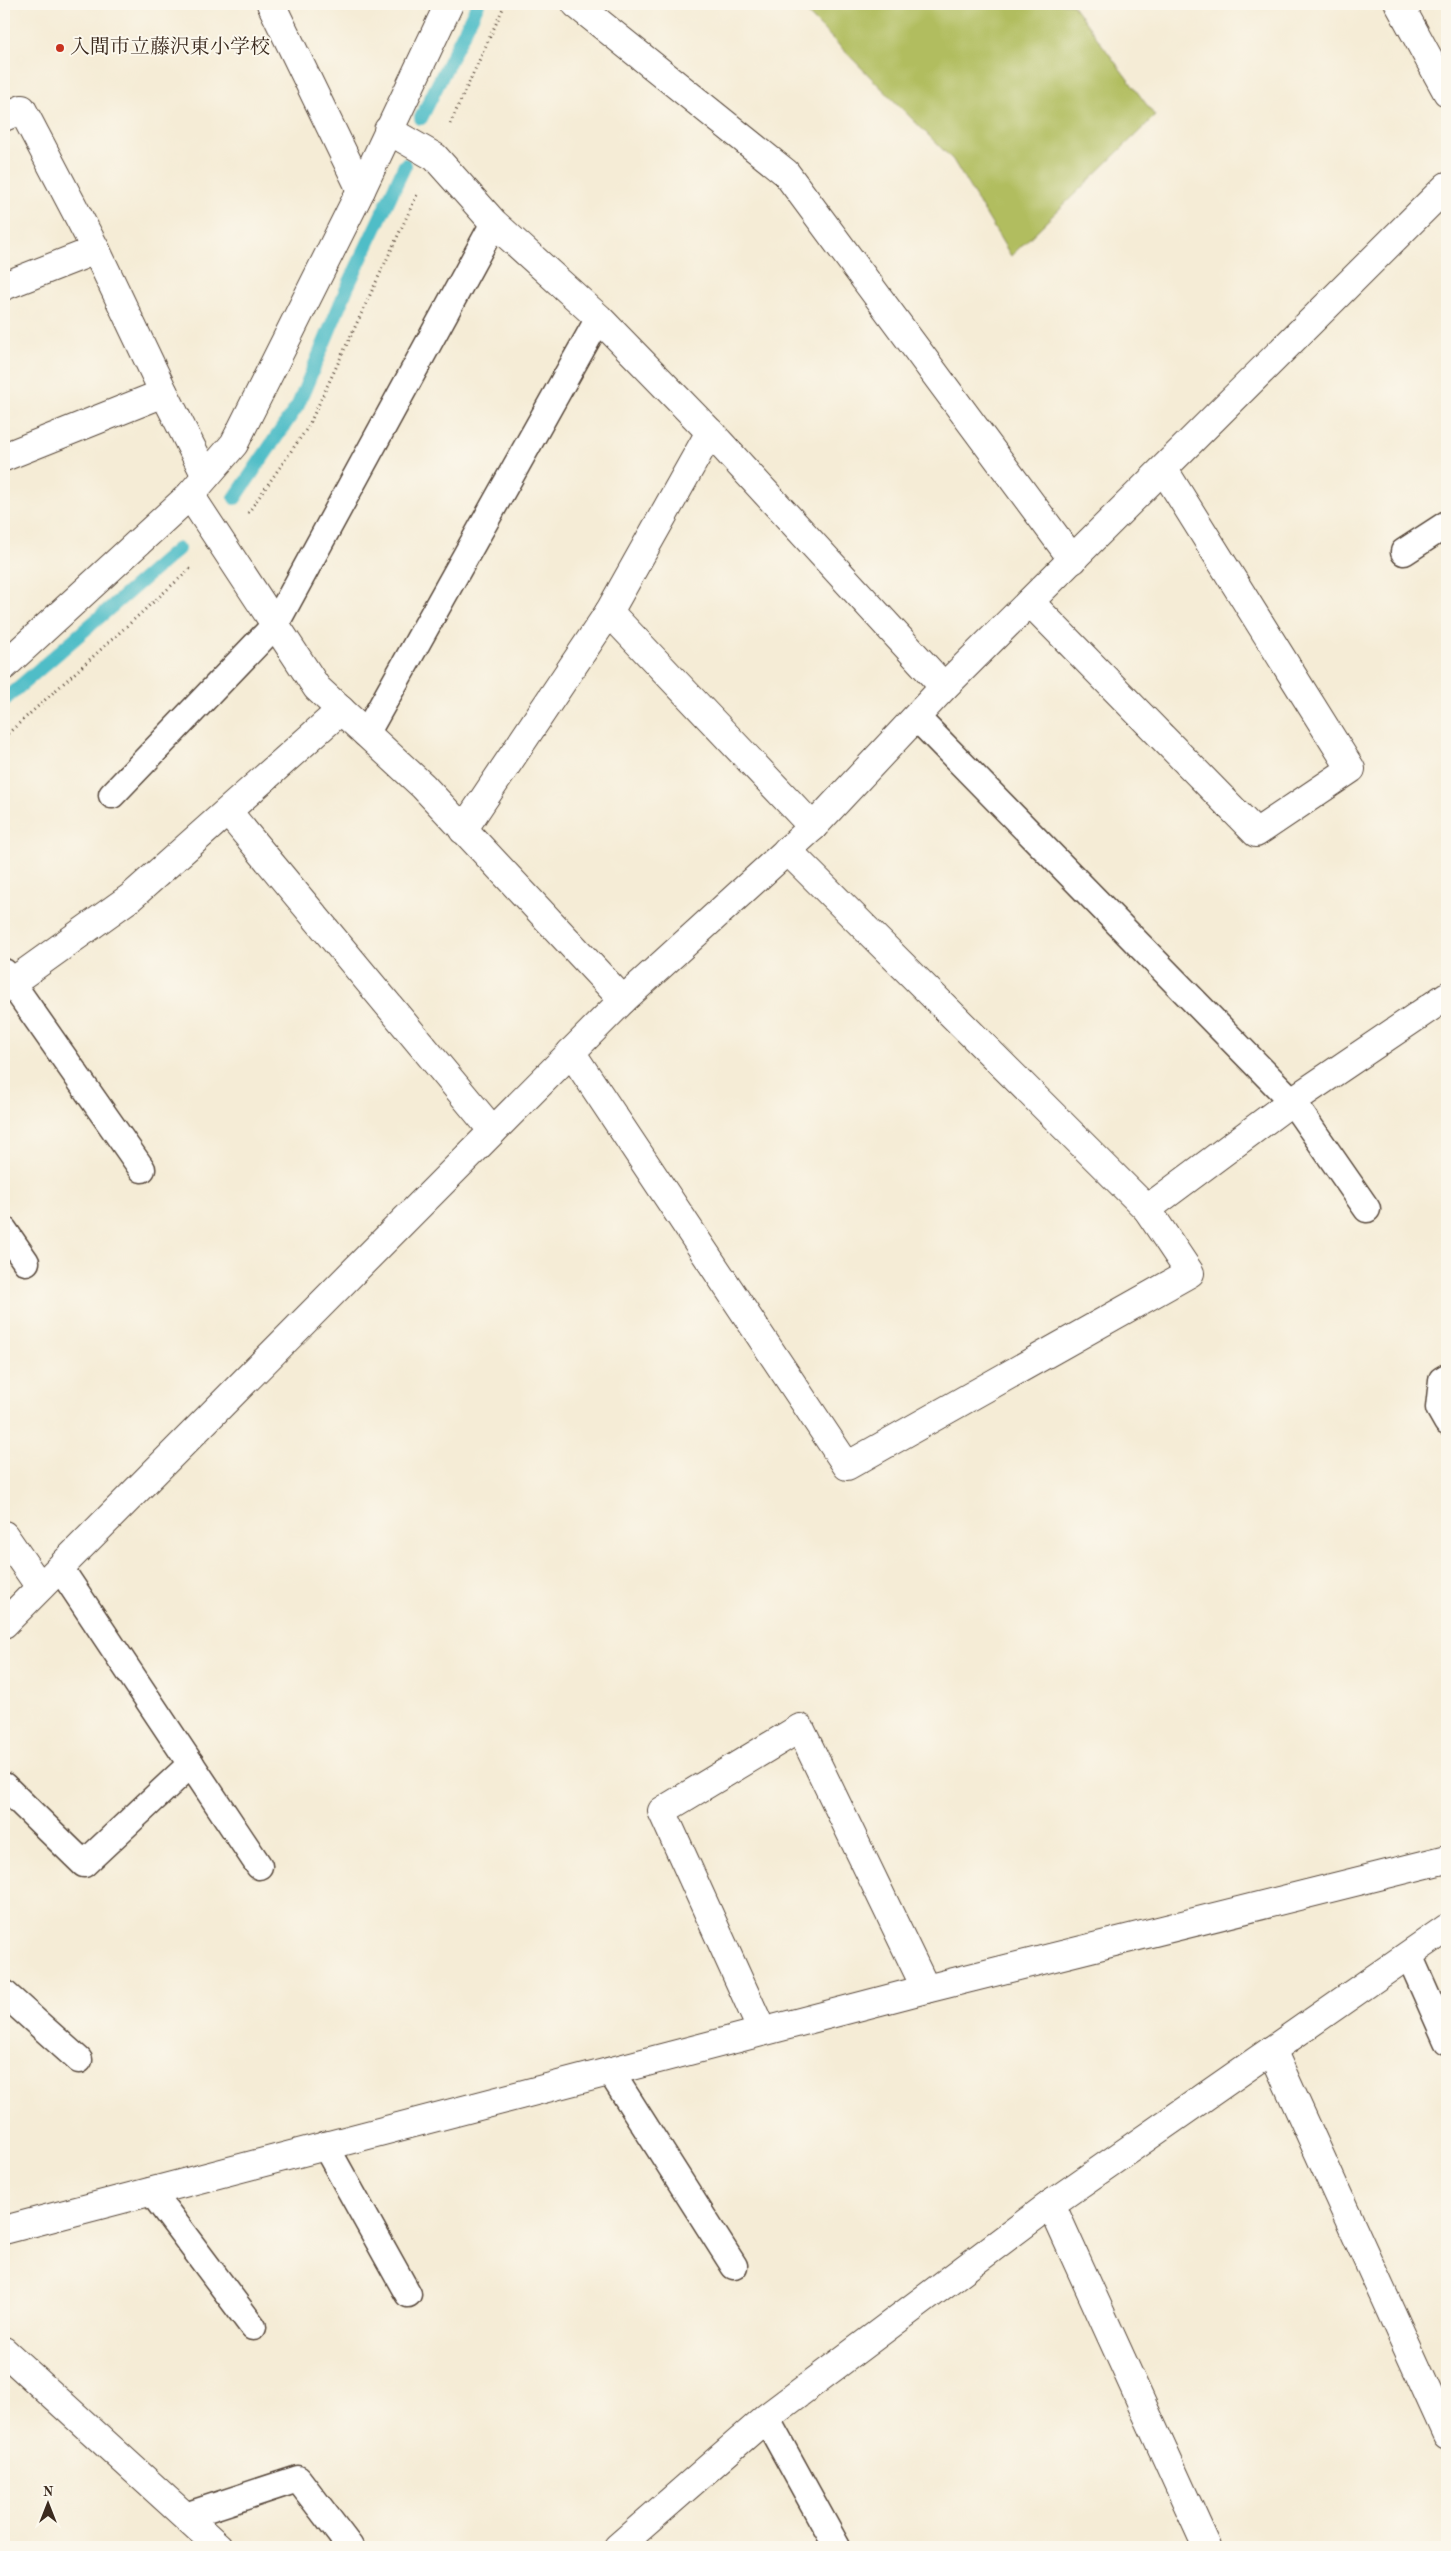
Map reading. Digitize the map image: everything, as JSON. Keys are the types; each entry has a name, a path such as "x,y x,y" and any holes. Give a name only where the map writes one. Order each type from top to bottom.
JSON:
{"street":[{"path":"271,4 361,190"},
{"path":"4,666 198,485 234,444 361,190 449,4"},
{"path":"576,4 786,173 1073,560"},
{"path":"1399,4 1447,92"},
{"path":"4,117 22,109 96,250 164,393 198,485 275,625 317,688 423,786 622,1000"},
{"path":"388,130 435,157 494,223 599,318 710,432 944,687"},
{"path":"4,1624 622,1000 813,826 944,687 1164,470 1447,186"},
{"path":"4,286 96,250"},
{"path":"4,457 164,393"},
{"path":"463,830 609,612 710,432"},
{"path":"1030,602 1256,833 1351,769 1164,470"},
{"path":"609,612 813,826"},
{"path":"6,981 131,897 341,710"},
{"path":"228,812 493,1131"},
{"path":"571,1052 846,1466 1190,1273 1147,1209 787,850"},
{"path":"1147,1209 1292,1101 1447,996"},
{"path":"4,1535 40,1587"},
{"path":"762,2032 662,1811 800,1728 926,1989"},
{"path":"4,2230 926,1989 1447,1859"},
{"path":"618,2547 766,2418 1051,2204 1447,1928"},
{"path":"1272,2050 1447,2435"},
{"path":"1051,2204 1207,2547"},
{"path":"4,2351 219,2547"}],"lane":[{"path":"112,795 275,625 494,223"},
{"path":"366,734 599,318"},
{"path":"1404,552 1447,524"},
{"path":"916,717 1292,1101 1367,1209"},
{"path":"6,981 142,1169"},
{"path":"4,1230 26,1262"},
{"path":"1447,1377 1442,1380 1439,1408 1447,1422"},
{"path":"60,1568 259,1866"},
{"path":"4,1786 84,1864 191,1764"},
{"path":"1409,1955 1447,2041"},
{"path":"4,1993 79,2060"},
{"path":"610,2071 734,2266"},
{"path":"325,2145 408,2294"},
{"path":"151,2191 253,2328"},
{"path":"766,2418 837,2547"},
{"path":"185,2516 298,2479 350,2547"}],"path":[{"path":"435,157 505,4"}],"green space":[{"path":"798,4 1072,4 1155,116 1011,256 953,160"}],"waterway":[{"path":"421,118 478,4"},
{"path":"235,498 298,405 347,288 405,165"},
{"path":"4,700 178,549"}],"place":[{"name":"入間市立藤沢東小学校","path":"60,48"}]}
